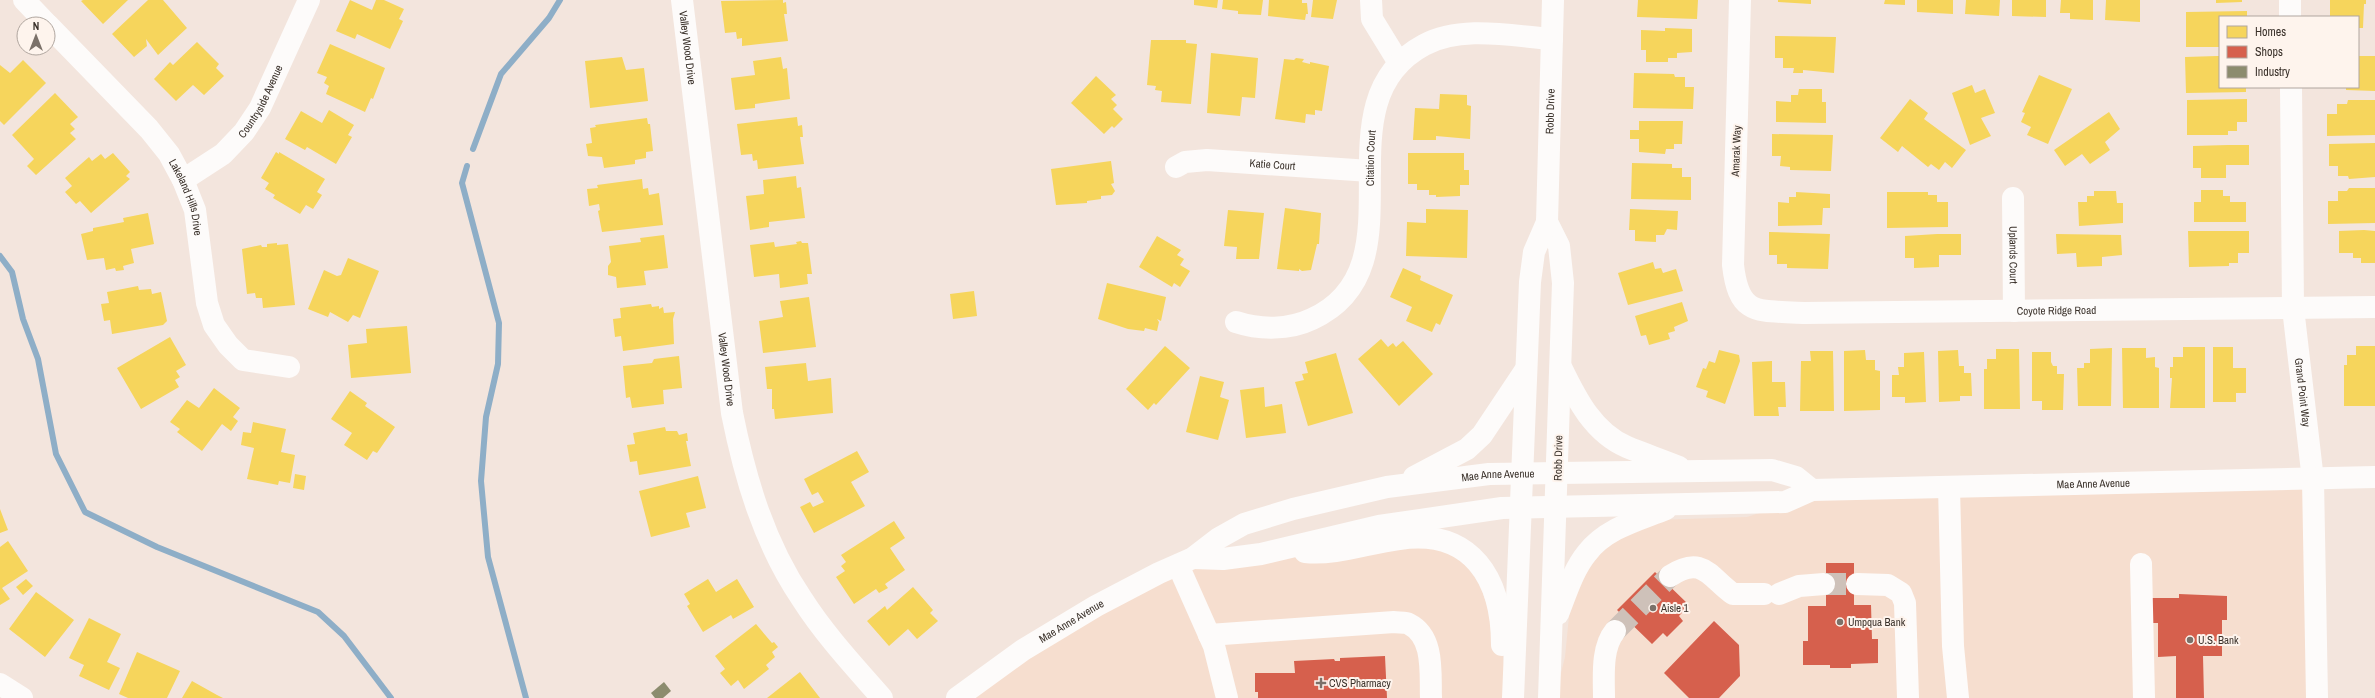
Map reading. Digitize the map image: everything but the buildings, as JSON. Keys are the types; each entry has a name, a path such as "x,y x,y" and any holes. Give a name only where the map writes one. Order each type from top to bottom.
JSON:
{"main road":[{"name":"Lakeland Hills Drive","path":"24,0 40,16"},
{"name":"Countryside Avenue","path":"183,180 223,154 244,132 260,108 309,0"},
{"name":"Valley Wood Drive","path":"682,0 732,413 742,464 756,507 776,553 801,598 831,640 882,698"},
{"path":"1371,0 1372,19 1399,63"},
{"name":"Robb Drive","path":"1513,696 1522,507 1530,282 1534,252 1547,222 1553,0"},
{"name":"Amarak Way","path":"1740,0 1733,266 1736,286 1742,300"},
{"path":"2290,0 2290,16"},
{"name":"Lakeland Hills Drive","path":"56,32 149,129 169,154 183,180 195,210 207,303 214,325 228,345 243,360 289,367"},
{"name":"Citation Court","path":"1236,322 1263,328 1299,325 1318,317 1342,300 1359,275 1366,256 1368,245 1370,171 1373,119 1376,101 1386,80 1399,63 1425,45 1450,36 1482,35 1552,39"},
{"name":"Grand Point Way","path":"2291,88 2293,308 2313,480 2317,698"},
{"name":"Katie Court","path":"1176,167 1186,162 1207,160 1370,171"},
{"name":"Uplands Court","path":"2013,198 2014,311"},
{"name":"Robb Drive","path":"1547,222 1559,246 1562,270 1561,366 1550,698"},
{"name":"Coyote Ridge Road","path":"1742,300 1749,307 1764,310 1804,313 2375,307"},
{"path":"1561,366 1583,409 1601,430 1627,447 1688,470"},
{"path":"1396,486 1466,449 1482,435 1511,394 1527,368"},
{"name":"Mae Anne Avenue","path":"957,698 993,670 1062,625 1125,590 1186,561 1218,538 1244,524 1320,502 1396,486 1455,477 1523,472 1772,470 1796,477 1812,490"},
{"name":"Mae Anne Avenue","path":"1186,561 1240,557 1280,550 1379,526 1447,514 1522,507 1785,502 1812,490 2375,478"},
{"path":"1949,487 1953,646 1958,698"},
{"path":"1552,628 1582,560 1596,543 1621,527 1680,503"},
{"path":"1280,550 1335,552 1411,537 1441,539 1460,548 1478,562 1492,583 1501,614 1505,672 1513,696"},
{"path":"1186,561 1227,698"},
{"path":"2142,564 2144,698"},
{"path":"1670,576 1690,568 1705,570 1711,573 1733,594 1772,594 1799,586 1824,584"},
{"path":"1857,584 1888,585 1901,593 1906,603 1908,698"},
{"path":"1209,635 1394,622 1409,624 1421,634 1428,645 1431,698"},
{"path":"1604,698 1606,651 1610,637 1615,631"},
{"path":"0,684 22,698"}],"shaded area":[{"path":"2311,483 2315,698 1552,698 1560,677 1565,657 1570,606 1589,552 1653,520 1747,517 1801,499"},
{"path":"1398,539 1470,555 1502,650 1505,672 1513,698 958,698 1159,573"}],"waterway":[{"path":"473,149 501,74 549,18 560,0"},
{"path":"467,166 462,183 499,323 498,364 486,417 481,481 488,557 526,698"},
{"path":"0,256 12,272 23,319 38,359 56,454 85,512 157,547 318,612 344,636 391,698"}],"tunnel":[{"path":"1615,631 1670,576"},
{"path":"1824,584 1857,584"}],"place":[{"name":"Aisle 1","path":"1653,608"},
{"name":"Umpqua Bank","path":"1840,622"},
{"name":"U.S. Bank","path":"2190,640"},
{"name":"CVS Pharmacy","path":"1321,683"}]}
